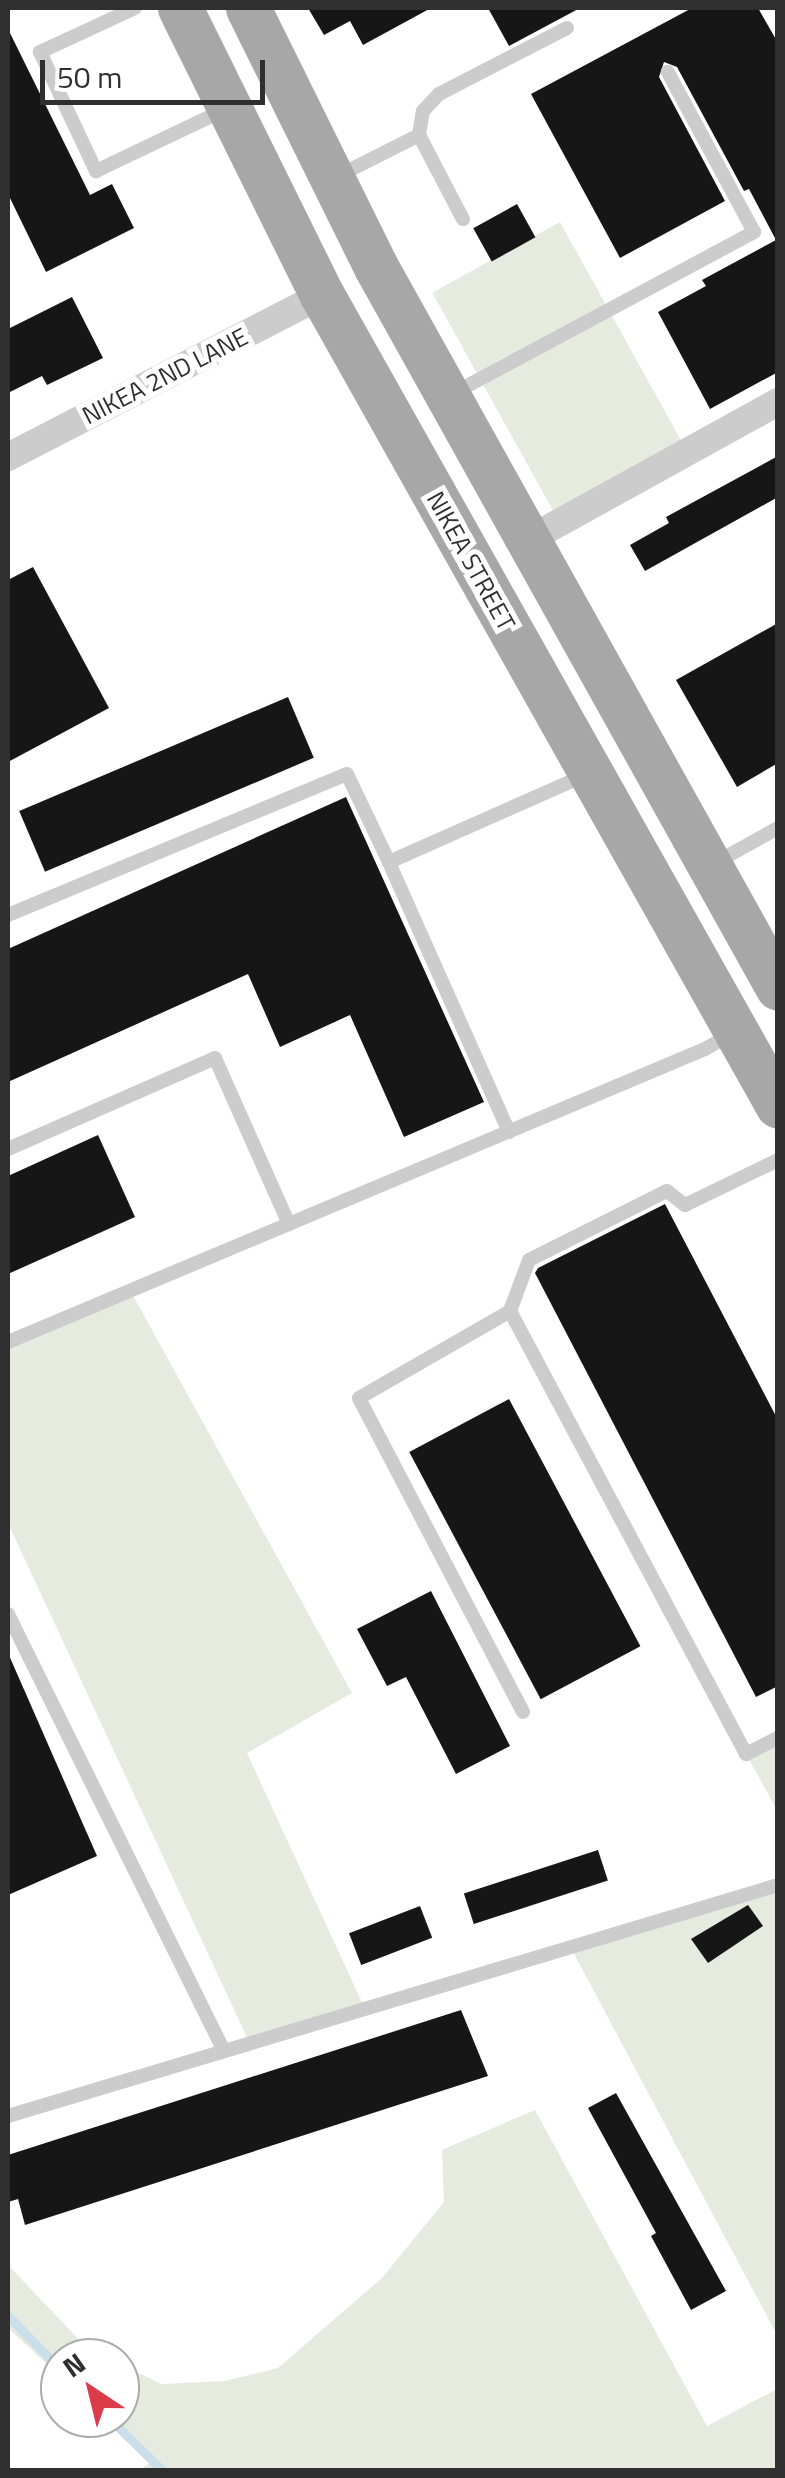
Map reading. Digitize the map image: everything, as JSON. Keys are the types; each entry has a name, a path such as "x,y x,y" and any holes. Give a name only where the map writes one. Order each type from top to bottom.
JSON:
{"main road":[{"name":"NIKEA STREET","path":"180,8 322,295 778,1106"},
{"path":"248,8 447,397 778,988"}],"street":[{"name":"NIKEA 2ND LANE","path":"8,457 322,295"},
{"path":"526,542 778,402"}],"lane":[{"path":"135,8 40,52 96,171 229,108"},
{"path":"463,218 419,134 423,111 439,94 567,28"},
{"path":"447,397 754,232 668,72"},
{"path":"333,179 419,134"},
{"path":"389,862 590,772"},
{"path":"8,915 348,774 508,1132"},
{"path":"708,866 778,828"},
{"path":"8,1342 705,1049 736,1031"},
{"path":"8,1149 215,1058 288,1224"},
{"path":"523,1712 359,1398 510,1311 530,1260 667,1191 685,1205 778,1160"},
{"path":"510,1311 746,1754 778,1738"},
{"path":"8,1614 224,2052"},
{"path":"8,2116 778,1885"}],"shaded area":[{"path":"560,222 682,442 554,513 432,293"},
{"path":"130,1290 352,1693 247,1753 365,2009 250,2044 8,1523 8,1342"},
{"path":"777,1738 777,1810 746,1754"},
{"path":"777,1885 777,2335 571,1948"},
{"path":"535,2110 707,2426 777,2389 777,2470 140,2470 152,2461 127,2438 140,2438 140,2374 161,2384 225,2381 278,2368 382,2278 444,2202 442,2150"},
{"path":"8,2265 77,2338 40,2338 40,2358 8,2328"}],"building":[{"path":"308,8 431,8 363,45 350,21 324,35"},
{"path":"488,8 580,8 509,46"},
{"path":"692,8 758,8 778,43 778,372 710,409 658,312 706,286 702,280 776,240 749,189 744,191 677,67 664,62 659,77 725,201 620,258 531,94"},
{"path":"8,29 90,195 112,184 134,228 46,272 8,194"},
{"path":"517,204 535,237 492,261 473,228"},
{"path":"72,297 103,358 47,385 42,376 8,393 8,329"},
{"path":"778,456 778,497 645,571 630,545 669,523 666,517"},
{"path":"33,567 109,708 8,762 8,580"},
{"path":"778,623 778,763 737,787 676,680"},
{"path":"288,697 314,758 45,872 19,811"},
{"path":"346,797 484,1102 404,1137 350,1015 280,1047 248,974 8,1082 8,949"},
{"path":"98,1135 135,1217 8,1274 8,1176"},
{"path":"665,1204 778,1420 778,1686 756,1697 535,1273 538,1268"},
{"path":"509,1399 640,1646 541,1699 409,1452"},
{"path":"431,1591 510,1746 456,1774 406,1677 387,1686 357,1629"},
{"path":"8,1653 97,1856 8,1895"},
{"path":"598,1850 608,1880 474,1924 464,1894"},
{"path":"748,1905 763,1926 708,1963 691,1939"},
{"path":"420,1906 432,1938 361,1965 349,1933"},
{"path":"461,2010 488,2076 25,2225 18,2199 8,2202 8,2155"},
{"path":"616,2093 726,2291 691,2310 651,2236 656,2233 588,2108"}],"waterway":[{"path":"8,2316 40,2349"},
{"path":"129,2438 162,2470"}]}
